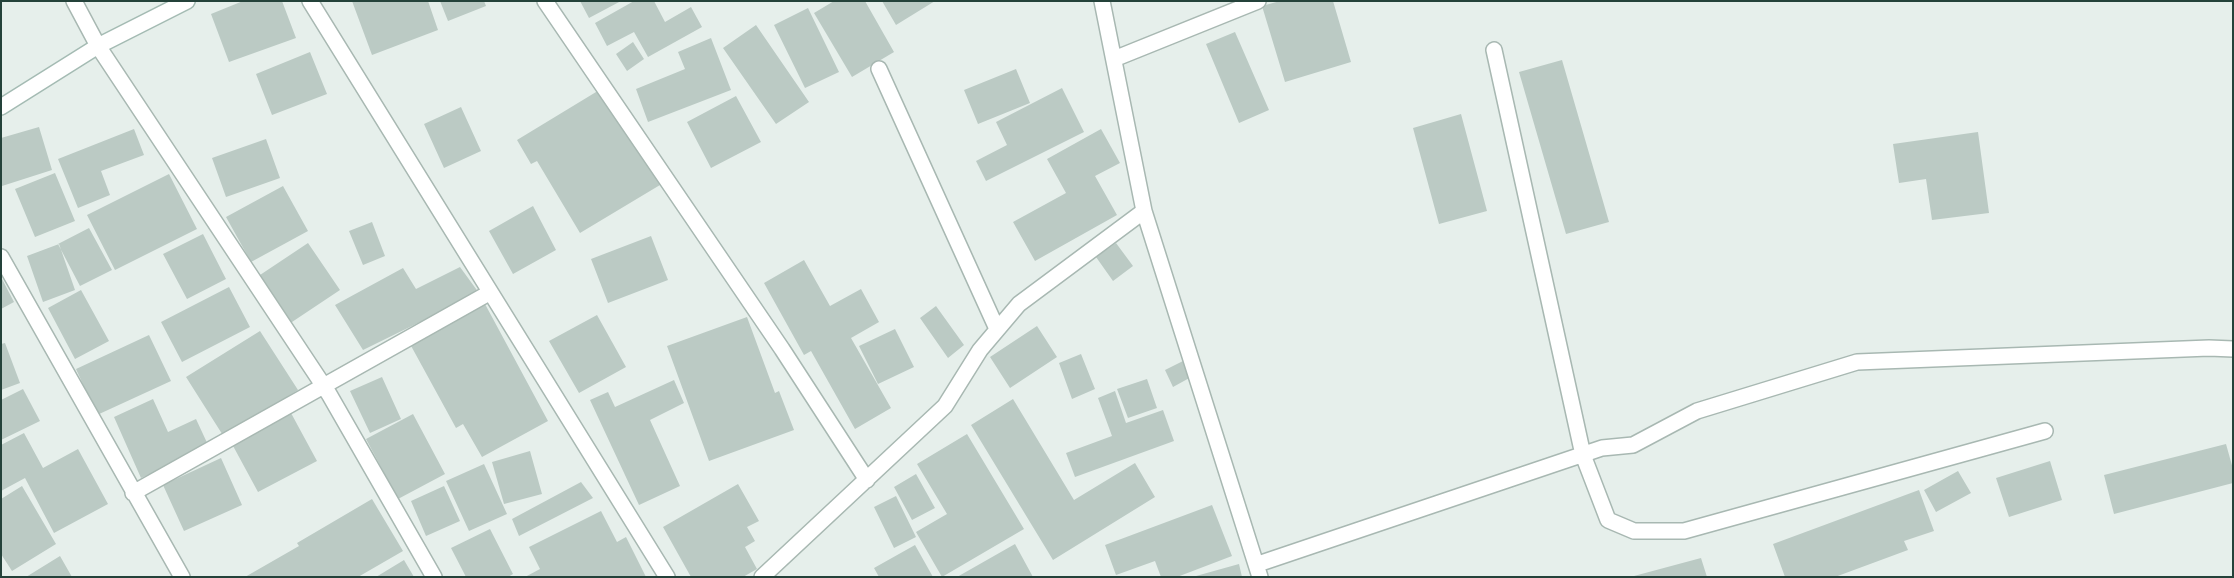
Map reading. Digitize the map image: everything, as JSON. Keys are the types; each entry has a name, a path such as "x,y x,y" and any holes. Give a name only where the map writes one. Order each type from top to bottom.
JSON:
{"street":[{"path":"74,1 98,46 323,385 434,577"},
{"path":"1,107 98,46 187,1"},
{"path":"310,1 489,293 667,577"},
{"path":"545,1 782,349 868,480"},
{"path":"1102,1 1144,210 1259,570 1602,448 1633,445 1697,411 1857,362 2233,348"},
{"path":"1114,59 1258,1"},
{"path":"1494,50 1583,455 1608,520 1634,531 1684,531 2045,431"},
{"path":"879,69 997,329"},
{"path":"762,577 945,406 980,350 1019,304 1144,210"},
{"path":"1,258 182,577"},
{"path":"133,493 489,293"}],"building":[{"path":"243,1 282,1 296,38 229,62 211,14"},
{"path":"352,1 428,1 438,30 372,55"},
{"path":"440,1 484,1 486,6 448,21"},
{"path":"580,1 621,1 589,18"},
{"path":"634,1 654,1 665,22 691,7 702,27 648,57 634,32 607,46 595,23"},
{"path":"834,1 865,1 894,52 852,77 814,13"},
{"path":"882,1 935,1 896,25"},
{"path":"1280,1 1333,1 1351,62 1285,82 1262,6"},
{"path":"808,8 839,72 805,88 774,25"},
{"path":"756,25 809,102 776,124 723,48"},
{"path":"1235,32 1269,110 1239,123 1206,44"},
{"path":"711,38 731,90 648,122 636,89 685,69 678,52"},
{"path":"633,42 644,59 627,71 616,54"},
{"path":"310,52 327,94 272,115 256,74"},
{"path":"1562,60 1609,222 1566,234 1519,72"},
{"path":"1016,69 1030,103 978,124 964,90"},
{"path":"1062,88 1084,132 986,181 976,161 1007,145 996,122"},
{"path":"601,89 660,185 580,233 537,161 531,164 517,140"},
{"path":"736,96 761,142 711,168 687,122"},
{"path":"461,107 481,151 444,168 424,124"},
{"path":"1461,114 1487,211 1439,224 1413,128"},
{"path":"39,127 52,170 2,186 1,138"},
{"path":"134,129 144,155 101,171 110,195 78,208 58,159"},
{"path":"1101,129 1120,163 1095,176 1117,215 1035,261 1013,222 1066,193 1047,159"},
{"path":"1978,132 1989,213 1932,220 1926,179 1899,183 1893,144"},
{"path":"266,139 280,178 226,197 212,158"},
{"path":"55,173 75,221 35,237 15,189"},
{"path":"169,174 197,229 115,270 87,215"},
{"path":"283,186 308,231 251,262 226,217"},
{"path":"533,206 556,250 513,274 489,231"},
{"path":"372,222 385,256 363,265 349,231"},
{"path":"89,228 112,270 80,286 58,244"},
{"path":"203,234 226,279 187,299 163,254"},
{"path":"651,236 668,280 608,303 591,259"},
{"path":"308,243 340,290 289,324 257,277"},
{"path":"1116,243 1133,266 1113,281 1096,257"},
{"path":"59,244 75,290 43,302 27,256"},
{"path":"804,260 830,306 861,289 879,322 851,338 891,408 855,429 811,351 804,355 764,283"},
{"path":"460,267 479,293 363,350 335,305 403,268 416,289"},
{"path":"1,277 14,302 1,309"},
{"path":"229,287 250,327 182,362 161,322"},
{"path":"81,290 109,341 75,359 48,308"},
{"path":"485,304 548,421 482,457 463,424 456,428 410,344"},
{"path":"936,306 964,345 948,358 920,318"},
{"path":"597,315 626,367 579,393 549,341"},
{"path":"747,317 775,393 779,391 794,430 709,461 667,346"},
{"path":"1037,326 1057,357 1010,388 990,357"},
{"path":"895,329 914,367 878,384 859,346"},
{"path":"260,331 298,390 224,437 186,377"},
{"path":"149,335 171,381 97,415 76,369"},
{"path":"5,343 20,383 1,390 1,344"},
{"path":"1081,354 1095,389 1072,399 1059,363"},
{"path":"1185,360 1193,376 1173,387 1165,370"},
{"path":"382,377 401,419 370,433 350,391"},
{"path":"1147,379 1157,408 1128,418 1117,389"},
{"path":"674,380 684,403 650,420 680,486 639,505 590,400 608,392 615,407"},
{"path":"23,389 40,421 1,440 1,400"},
{"path":"1115,391 1126,423 1163,410 1174,441 1075,477 1066,453 1112,436 1098,398"},
{"path":"153,399 168,432 196,419 209,447 141,478 114,417"},
{"path":"1013,399 1074,500 1135,463 1155,497 1053,560 971,425"},
{"path":"291,413 317,461 258,492 232,444"},
{"path":"413,414 445,474 398,499 366,439"},
{"path":"24,433 43,468 78,449 108,504 54,533 25,478 1,491 1,445"},
{"path":"967,434 1024,529 942,577 916,532 947,514 917,464"},
{"path":"2226,444 2233,469 2233,483 2114,514 2104,475"},
{"path":"530,451 542,494 504,504 492,462"},
{"path":"221,458 242,505 184,531 163,485"},
{"path":"2050,461 2062,500 2009,517 1996,478"},
{"path":"484,464 507,514 469,531 446,481"},
{"path":"1958,471 1971,493 1936,512 1924,490"},
{"path":"916,474 935,508 912,520 894,487"},
{"path":"581,482 593,498 519,536 512,519"},
{"path":"738,484 759,521 747,527 755,541 745,547 757,569 743,577 691,577 663,527"},
{"path":"22,486 56,544 12,571 1,554 1,499"},
{"path":"444,486 460,521 426,536 411,501"},
{"path":"1919,490 1934,531 1904,541 1908,550 1835,577 1785,577 1773,544"},
{"path":"896,496 916,537 894,548 874,507"},
{"path":"372,499 403,551 358,577 245,577 299,546 297,543"},
{"path":"1212,505 1232,556 1177,577 1161,577 1155,561 1116,575 1105,545"},
{"path":"601,511 617,542 626,537 646,577 525,577 540,569 529,547"},
{"path":"490,529 513,574 508,577 466,577 451,548"},
{"path":"1015,544 1033,577 957,577"},
{"path":"915,545 933,577 879,577 874,568"},
{"path":"60,556 72,577 26,577"},
{"path":"1701,558 1707,577 1634,577 1634,576"},
{"path":"404,560 414,577 376,577"},
{"path":"1239,564 1242,577 1196,577 1196,576"}]}
